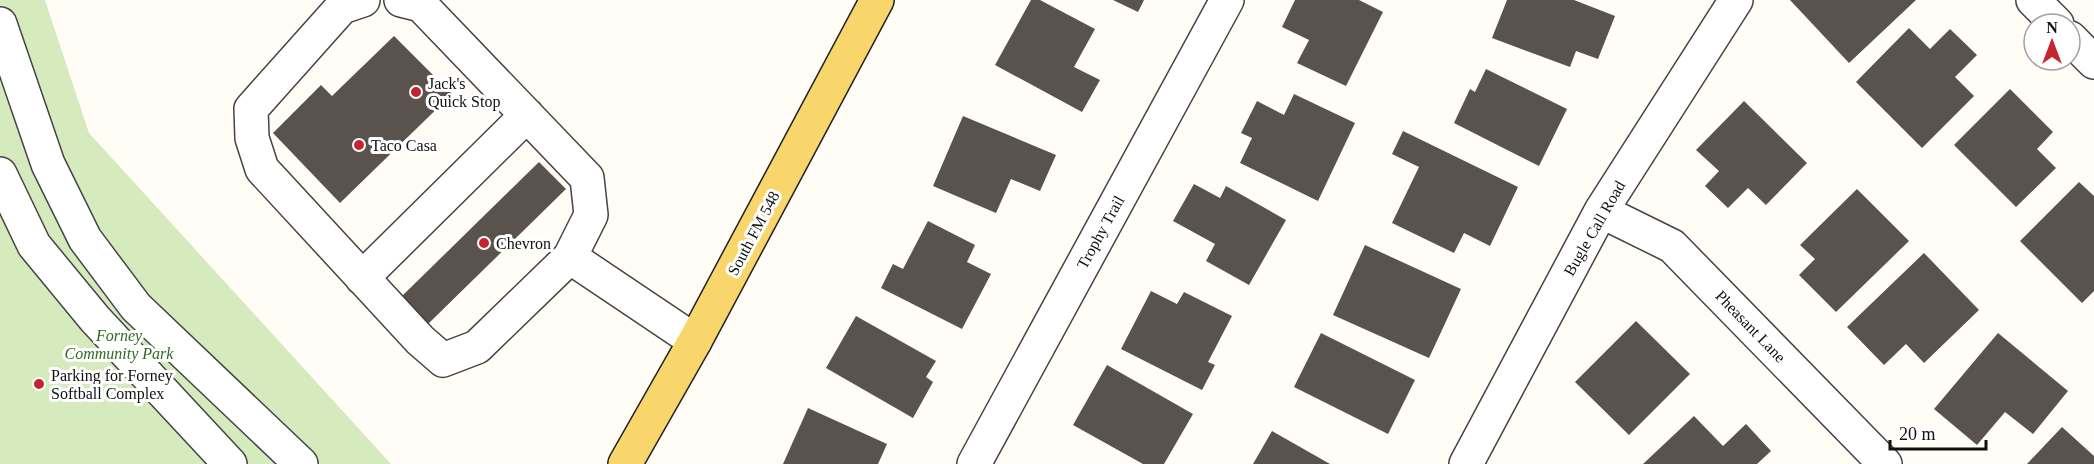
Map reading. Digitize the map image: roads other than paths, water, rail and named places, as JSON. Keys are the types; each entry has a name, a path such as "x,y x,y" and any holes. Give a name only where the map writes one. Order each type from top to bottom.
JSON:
{"main road":[{"name":"South FM 548","path":"625,464 695,341 877,0"}],"street":[{"path":"363,0 342,8 251,109 252,138 262,169 420,340 443,360 477,347 570,257 591,215 587,178 421,5 401,0"},
{"name":"Trophy Trail","path":"974,464 1227,0"},
{"name":"Bugle Call Road","path":"1466,464 1601,211 1736,0"},
{"path":"2033,0 2045,12"},
{"path":"0,24 19,73 48,164 85,239 136,306 301,464"},
{"path":"2082,50 2094,62"},
{"path":"362,278 527,115"},
{"path":"0,174 34,245 94,319 230,464"},
{"name":"Pheasant Lane","path":"1601,211 1672,246 1885,464"},
{"path":"570,257 695,341"}],"place":[{"name":"Jack's Quick Stop","path":"416,92"},
{"name":"Taco Casa","path":"359,145"},
{"name":"Chevron","path":"484,243"},
{"name":"Parking for Forney Softball Complex","path":"39,384"}],"park label":[{"name":"Forney Community Park","path":"119,344"}]}
